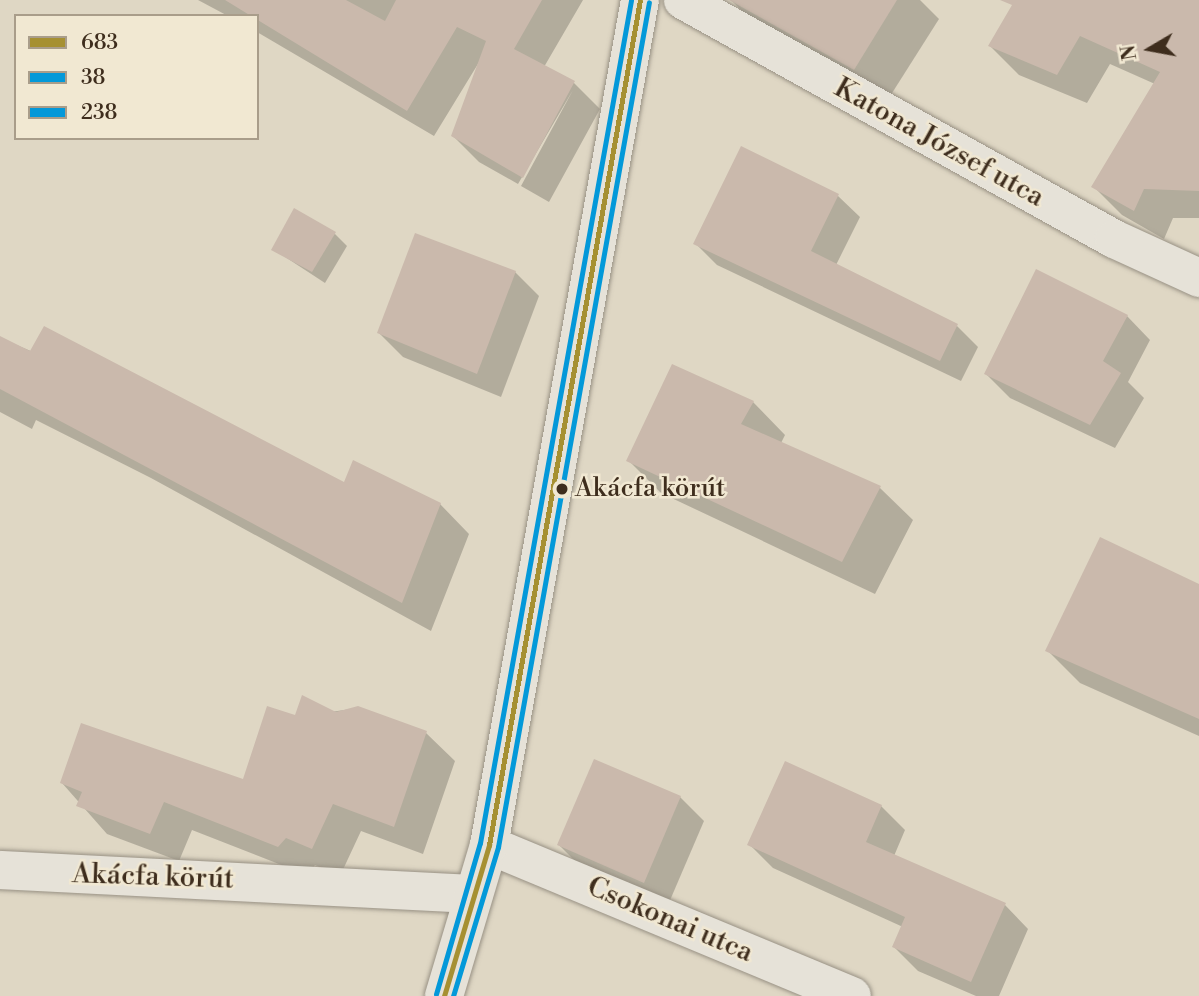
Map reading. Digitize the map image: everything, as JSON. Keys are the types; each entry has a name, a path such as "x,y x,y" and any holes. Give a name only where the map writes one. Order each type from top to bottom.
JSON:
{"street":[{"path":"444,996 489,845 640,0"},
{"name":"Katona József utca","path":"683,0 1114,239 1199,278"},
{"name":"Csokonai utca","path":"489,845 852,996"},
{"name":"Akácfa körút","path":"0,870 473,894"}],"building":[{"path":"225,0 346,0 385,21 396,0 542,0 514,49 575,81 523,178 451,136 486,41 457,27 407,111 259,21 259,14 248,14"},
{"path":"729,0 897,0 854,70"},
{"path":"1000,0 1199,0 1199,191 1144,189 1134,211 1091,187 1160,72 1080,36 1057,75 988,46 1012,5"},
{"path":"741,146 839,194 811,251 958,324 940,361 693,244"},
{"path":"294,208 336,232 312,272 271,250"},
{"path":"415,233 516,271 477,374 377,333"},
{"path":"1036,269 1128,315 1103,361 1121,373 1090,425 984,374"},
{"path":"44,326 344,482 353,460 441,503 402,603 0,389 0,336 30,351"},
{"path":"672,364 754,401 741,424 881,486 842,562 626,461"},
{"path":"1100,537 1199,584 1199,719 1045,651"},
{"path":"302,695 336,712 358,706 427,731 394,827 333,804 312,849 286,838 278,847 164,802 150,834 76,806 82,792 60,783 81,723 243,779 267,706 295,715"},
{"path":"594,759 681,796 644,883 557,845"},
{"path":"785,761 882,805 866,842 1006,903 971,982 892,947 905,917 747,845"}],"transit line":[{"name":"238","path":"436,994 480,843 631,0"},
{"name":"683","path":"444,996 489,845 640,0"},
{"name":"38","path":"453,996 498,847 649,2"}],"place":[{"name":"Akácfa körút","path":"562,489"}]}
